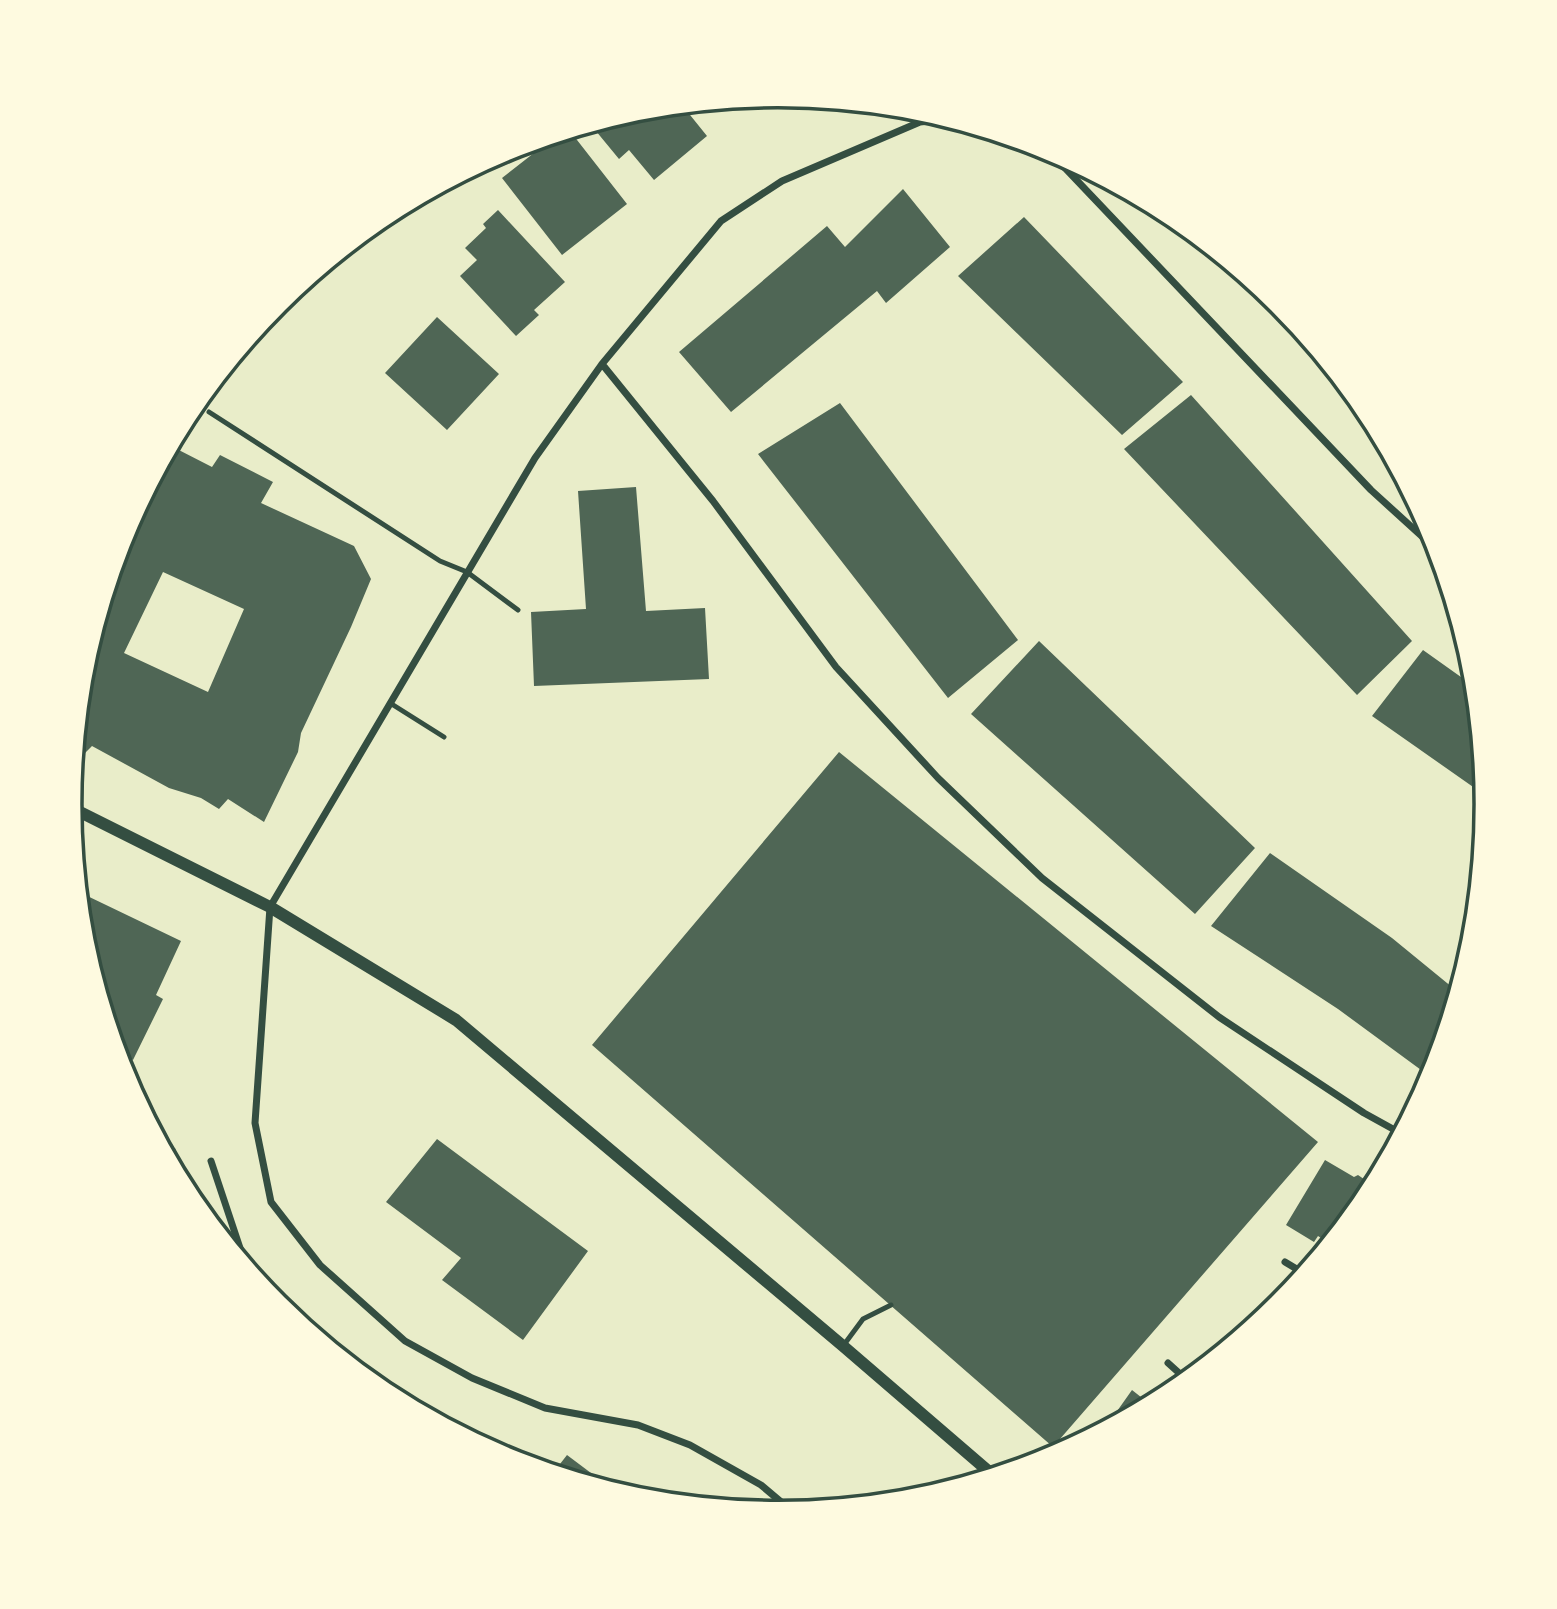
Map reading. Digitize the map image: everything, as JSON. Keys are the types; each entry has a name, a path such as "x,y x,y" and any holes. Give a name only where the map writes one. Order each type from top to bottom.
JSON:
{"street":[{"path":"780,1501 761,1485 690,1445 638,1424 545,1408 472,1378 405,1341 320,1265 271,1202 255,1123 270,907 535,458 603,364 721,220 782,181 918,123"},
{"path":"1069,172 1371,490 1421,535"},
{"path":"603,364 713,501 836,667 938,778 1042,878 1219,1017 1364,1113 1394,1129"},
{"path":"82,813 270,907 456,1020 986,1469"},
{"path":"211,1161 239,1244"},
{"path":"1285,1262 1297,1269"},
{"path":"1168,1363 1179,1373"}],"lane":[{"path":"209,412 440,561 467,572 518,610"},
{"path":"390,703 444,737"},
{"path":"843,1346 863,1319 891,1306"}],"building":[{"path":"689,114 707,136 654,180 629,150 619,159 597,132"},
{"path":"576,139 627,204 562,255 502,178 534,153"},
{"path":"903,189 950,247 886,303 877,291 731,412 679,352 827,226 845,247"},
{"path":"498,210 565,282 534,310 539,315 516,336 460,276 477,260 465,248 486,228 483,224"},
{"path":"1024,217 1183,382 1122,435 958,276"},
{"path":"437,317 499,374 447,430 385,373"},
{"path":"1191,395 1412,641 1357,695 1124,449"},
{"path":"840,403 1018,640 948,698 758,454"},
{"path":"180,450 212,467 220,455 273,482 261,503 354,546 371,579 301,733 298,752 264,822 228,799 219,809 201,798 169,788 92,746 84,754 88,714 106,624 135,538","holes":["163,572 244,609 208,692 124,653"]},
{"path":"636,487 646,611 705,608 709,679 534,686 531,612 586,609 578,491"},
{"path":"1039,641 1255,848 1195,914 971,714"},
{"path":"1423,650 1463,678 1469,714 1474,788 1372,716"},
{"path":"839,752 1318,1142 1057,1442 1051,1445 592,1045"},
{"path":"1270,853 1392,938 1451,986 1422,1071 1338,1009 1211,926"},
{"path":"88,896 181,941 156,995 163,999 133,1060 119,1028 106,985"},
{"path":"437,1139 588,1251 523,1340 442,1280 461,1258 386,1202"},
{"path":"1325,1160 1354,1177 1358,1175 1364,1179 1322,1239 1318,1236 1314,1242 1286,1225"},
{"path":"1132,1390 1142,1398 1127,1407 1116,1413"},
{"path":"567,1455 595,1476 559,1465"}]}
